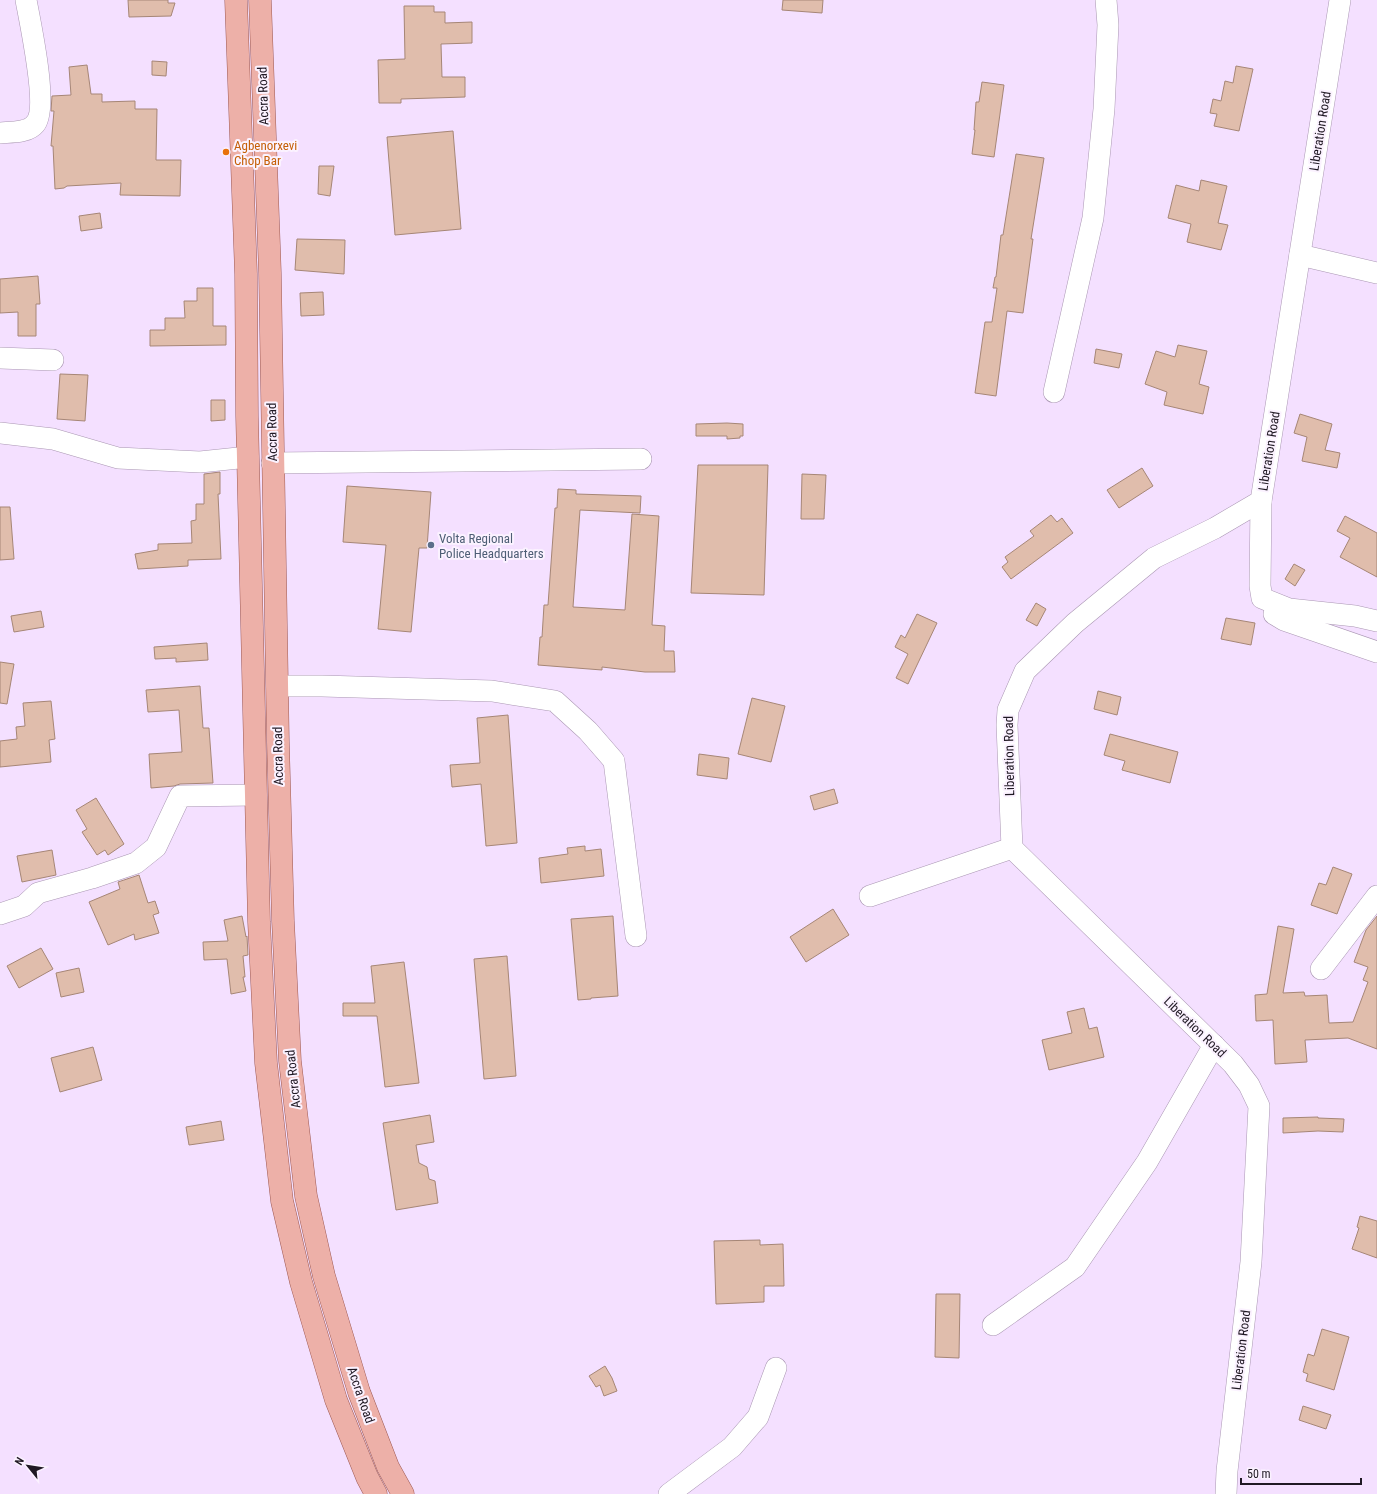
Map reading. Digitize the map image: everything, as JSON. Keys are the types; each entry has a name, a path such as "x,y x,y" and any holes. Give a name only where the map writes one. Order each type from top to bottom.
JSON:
{"main road":[{"name":"Accra Road","path":"236,0 246,274 248,457 259,922 266,1063 282,1200 301,1282 336,1400 367,1477 376,1494"},
{"name":"Accra Road","path":"260,0 270,273 272,463 283,921 290,1061 306,1196 324,1276 359,1392 388,1467 403,1494"}],"street":[{"path":"0,133 31,128 39,118 38,71 26,0"},
{"path":"1054,392 1093,218 1104,109 1108,25 1106,0"},
{"name":"Liberation Road","path":"1226,1494 1227,1471 1251,1262 1259,1106 1249,1085 1233,1064 1012,848 1007,724 1008,710 1025,671 1075,623 1154,558 1215,528 1260,501 1340,0"},
{"path":"1300,255 1377,273"},
{"path":"0,358 53,360"},
{"path":"0,433 53,439 118,458 200,462 248,457"},
{"path":"272,463 641,459"},
{"path":"1260,501 1260,586 1262,598 1268,611 1284,620 1377,652"},
{"path":"1262,598 1289,609 1355,616 1377,622"},
{"path":"277,686 492,691 555,701 588,731 614,761 636,936"},
{"path":"0,914 24,906 38,893 92,878 136,863 156,847 180,796 256,795"},
{"path":"870,896 1012,848"},
{"path":"1321,969 1377,896"},
{"path":"993,1325 1075,1267 1147,1162 1214,1045"},
{"path":"669,1494 732,1446 758,1417 776,1368"}],"building":[{"path":"128,0 168,0 168,3 175,3 171,16 129,17"},
{"path":"783,0 823,0 822,13 782,10"},
{"path":"404,6 434,6 434,12 445,12 445,23 472,22 472,43 441,44 442,77 465,77 465,97 401,99 401,103 379,103 378,60 405,59"},
{"path":"152,61 167,62 166,76 152,75"},
{"path":"87,65 91,94 102,94 102,102 135,101 135,109 157,109 156,160 181,160 180,196 120,195 121,183 67,186 64,188 55,189 53,146 51,146 54,111 51,111 52,96 71,95 69,67"},
{"path":"1236,66 1253,69 1239,131 1214,126 1217,114 1210,113 1213,99 1221,101 1225,81 1233,83"},
{"path":"982,82 1004,85 994,157 972,154 976,102 979,102"},
{"path":"453,131 461,229 395,235 387,137"},
{"path":"1016,154 1044,158 1031,239 1033,239 1023,313 1007,311 996,396 975,393 985,322 992,322 997,288 993,288"},
{"path":"319,166 334,166 330,196 318,194"},
{"path":"1201,180 1227,186 1218,223 1228,225 1221,250 1187,242 1191,224 1168,218 1176,185 1199,191"},
{"path":"100,213 102,228 81,231 79,216"},
{"path":"297,239 345,240 344,274 295,270"},
{"path":"38,276 40,304 36,304 36,336 18,336 18,312 0,313 0,279"},
{"path":"197,288 213,288 213,326 226,326 226,345 150,346 150,330 165,330 165,318 185,318 184,301 197,301"},
{"path":"323,292 324,315 301,316 300,293"},
{"path":"1178,345 1207,351 1199,384 1209,387 1203,414 1164,405 1167,392 1145,384 1156,351 1175,357"},
{"path":"1096,349 1122,354 1119,368 1094,363"},
{"path":"60,374 88,375 85,421 57,419"},
{"path":"211,400 225,400 225,420 211,421"},
{"path":"1300,414 1332,424 1325,450 1340,453 1337,468 1302,461 1307,437 1294,433"},
{"path":"696,424 743,424 743,436 740,436 740,438 727,439 727,436 696,436"},
{"path":"698,465 768,465 764,595 691,593"},
{"path":"1142,468 1153,486 1119,508 1107,490"},
{"path":"220,472 220,494 218,494 221,559 188,560 188,566 138,569 135,554 158,550 158,544 192,543 191,521 196,520 196,504 204,504 204,474"},
{"path":"802,474 826,475 824,519 801,519"},
{"path":"347,486 431,492 427,548 419,548 411,632 378,629 386,545 343,542"},
{"path":"558,489 576,490 576,494 641,496 640,513 580,510 573,607 625,610 632,514 659,516 652,625 665,626 664,651 674,651 675,672 645,672 602,667 602,670 538,665 544,605 548,605 555,508 557,508"},
{"path":"0,507 10,507 14,559 0,560"},
{"path":"1051,515 1057,522 1062,518 1073,533 1011,579 1002,567 1008,562 1005,557 1034,536 1030,531"},
{"path":"1345,516 1377,533 1377,577 1340,557 1350,538 1337,531"},
{"path":"1294,564 1305,570 1295,586 1285,579"},
{"path":"1036,603 1046,609 1037,626 1026,620"},
{"path":"41,611 44,627 14,632 11,616"},
{"path":"917,614 937,623 908,684 896,678 908,654 895,647 901,635 905,638"},
{"path":"1226,618 1255,623 1251,645 1221,639"},
{"path":"207,643 208,660 176,662 176,658 155,659 154,647"},
{"path":"0,662 14,664 7,704 0,703"},
{"path":"200,686 203,728 209,728 213,783 180,784 151,788 149,754 182,752 179,710 148,712 146,690"},
{"path":"1098,691 1121,697 1117,715 1094,709"},
{"path":"752,698 785,706 771,762 738,754"},
{"path":"51,701 55,739 49,740 51,762 0,767 0,741 17,739 16,727 25,726 23,703"},
{"path":"508,715 517,843 486,846 481,784 452,787 450,765 480,763 477,718"},
{"path":"1110,734 1178,752 1170,783 1122,770 1125,761 1104,755"},
{"path":"699,754 729,758 727,779 697,775"},
{"path":"834,789 838,803 814,810 810,796"},
{"path":"96,798 124,844 108,855 105,850 97,855 82,832 87,829 76,810"},
{"path":"585,846 585,851 601,849 604,876 541,883 539,858 568,854 567,848"},
{"path":"52,850 56,875 22,882 17,856"},
{"path":"1333,867 1352,874 1337,914 1311,905 1319,883 1326,885"},
{"path":"139,875 148,903 155,901 159,913 153,915 159,933 135,940 134,934 108,945 89,902 120,889 118,882"},
{"path":"833,909 849,935 806,962 790,937"},
{"path":"242,916 246,937 247,936 248,955 243,956 245,977 243,977 246,991 231,994 227,959 204,960 203,942 228,941 224,920"},
{"path":"613,916 618,996 578,1000 571,919"},
{"path":"1377,916 1377,1049 1348,1038 1305,1040 1307,1062 1275,1064 1273,1020 1256,1021 1255,995 1267,994 1278,926 1294,929 1283,993 1304,992 1305,996 1327,995 1329,1023 1353,1022 1368,982 1363,980 1368,967 1354,962 1366,930"},
{"path":"41,948 53,969 19,988 7,966"},
{"path":"507,956 516,1076 484,1079 474,959"},
{"path":"404,962 419,1083 385,1087 377,1016 343,1016 343,1003 375,1003 371,966"},
{"path":"79,968 84,992 61,997 56,973"},
{"path":"1084,1008 1089,1029 1097,1027 1104,1057 1049,1070 1042,1040 1072,1033 1067,1012"},
{"path":"93,1047 102,1080 60,1092 51,1058"},
{"path":"430,1115 434,1142 416,1145 419,1163 427,1167 429,1179 435,1181 438,1203 396,1210 383,1123"},
{"path":"1318,1117 1344,1119 1343,1132 1318,1131 1283,1133 1283,1118"},
{"path":"221,1121 224,1140 189,1145 186,1127"},
{"path":"1360,1216 1377,1221 1377,1258 1352,1249 1359,1228 1357,1227"},
{"path":"760,1240 760,1245 783,1244 784,1286 764,1286 764,1302 716,1304 714,1241"},
{"path":"936,1294 960,1294 959,1358 935,1357"},
{"path":"1322,1329 1349,1337 1334,1390 1306,1381 1308,1374 1303,1372 1308,1354 1314,1356"},
{"path":"605,1366 617,1391 604,1396 600,1385 596,1387 589,1376"},
{"path":"1303,1406 1331,1415 1326,1429 1299,1420"}],"place":[{"name":"Agbenorxevi Chop Bar","path":"226,152"},
{"name":"Volta Regional Police Headquarters","path":"431,545"}]}
